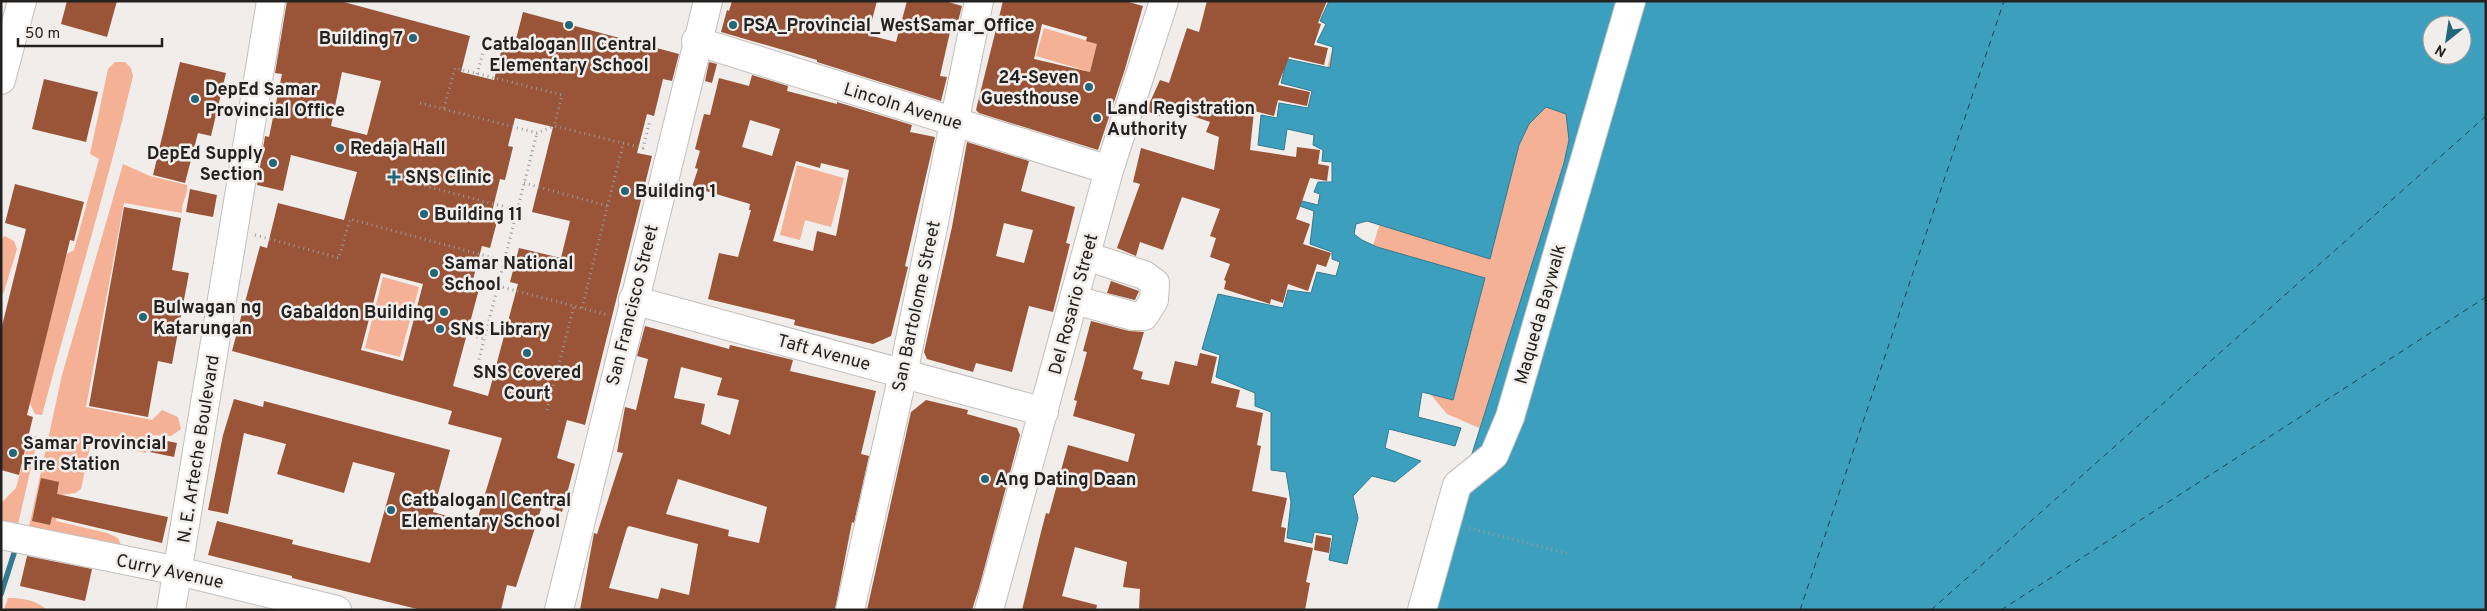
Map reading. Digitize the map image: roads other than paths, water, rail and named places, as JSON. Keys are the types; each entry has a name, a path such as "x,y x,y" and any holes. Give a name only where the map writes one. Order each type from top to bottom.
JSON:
{"street":[{"path":"1,80 22,1"},
{"name":"N. E. Arteche Boulevard","path":"171,610 271,1"},
{"name":"San Francisco Street","path":"559,610 630,310 696,41 708,1"},
{"name":"San Bartolome Street","path":"850,610 903,374 979,1"},
{"name":"Del Rosario Street","path":"989,610 1110,170 1164,1"},
{"name":"Maqueda Baywalk","path":"1422,610 1457,485 1494,454 1510,417 1631,1"},
{"name":"Lincoln Avenue","path":"696,41 1110,170"},
{"path":"1074,300 1133,316 1144,316 1154,300 1155,283 1144,275 1086,256"},
{"name":"Taft Avenue","path":"630,310 903,374 1044,412"},
{"name":"Curry Avenue","path":"12,538 178,572 338,610"}],"water":[{"path":"1329,1 2486,1 2486,610 1428,610 1457,501 1564,163 1569,140 1566,114 1546,107 1529,124 1519,145 1490,259 1367,221 1356,224 1354,234 1377,247 1485,278 1453,400 1422,392 1418,417 1461,428 1455,446 1389,429 1385,448 1421,461 1395,482 1372,476 1353,496 1358,518 1347,564 1329,560 1333,535 1314,532 1312,543 1287,538 1291,502 1286,472 1271,470 1271,412 1255,406 1255,393 1216,377 1220,355 1202,349 1218,294 1283,308 1288,290 1311,293 1317,272 1336,276 1340,262 1332,259 1332,252 1310,244 1314,211 1285,201 1286,197 1318,205 1320,194 1314,192 1318,182 1332,182 1332,162 1322,161 1323,150 1313,145 1314,135 1287,129 1284,150 1258,145 1261,115 1277,118 1279,103 1308,108 1312,91 1281,83 1287,59 1330,68 1333,47 1317,42 1326,24 1320,21"}],"waterway":[{"path":"1,594 17,544"}],"place":[{"name":"Catbalogan II Central Elementary School","path":"569,25"},
{"name":"PSA_Provincial_WestSamar_Office","path":"733,25"},
{"name":"Building 7","path":"413,38"},
{"name":"24-Seven Guesthouse","path":"1089,87"},
{"name":"DepEd Samar Provincial Office","path":"195,99"},
{"name":"Land Registration Authority","path":"1097,118"},
{"name":"Redaja Hall","path":"340,148"},
{"name":"DepEd Supply Section","path":"273,163"},
{"name":"SNS Clinic","path":"394,177"},
{"name":"Building 1","path":"625,191"},
{"name":"Building 11","path":"424,214"},
{"name":"Samar National School","path":"434,273"},
{"name":"Gabaldon Building","path":"444,312"},
{"name":"Bulwagan ng Katarungan","path":"143,317"},
{"name":"SNS Library","path":"440,329"},
{"name":"SNS Covered Court","path":"527,353"},
{"name":"Samar Provincial Fire Station","path":"13,453"},
{"name":"Ang Dating Daan","path":"985,479"},
{"name":"Catbalogan I Central Elementary School","path":"391,510"}]}
